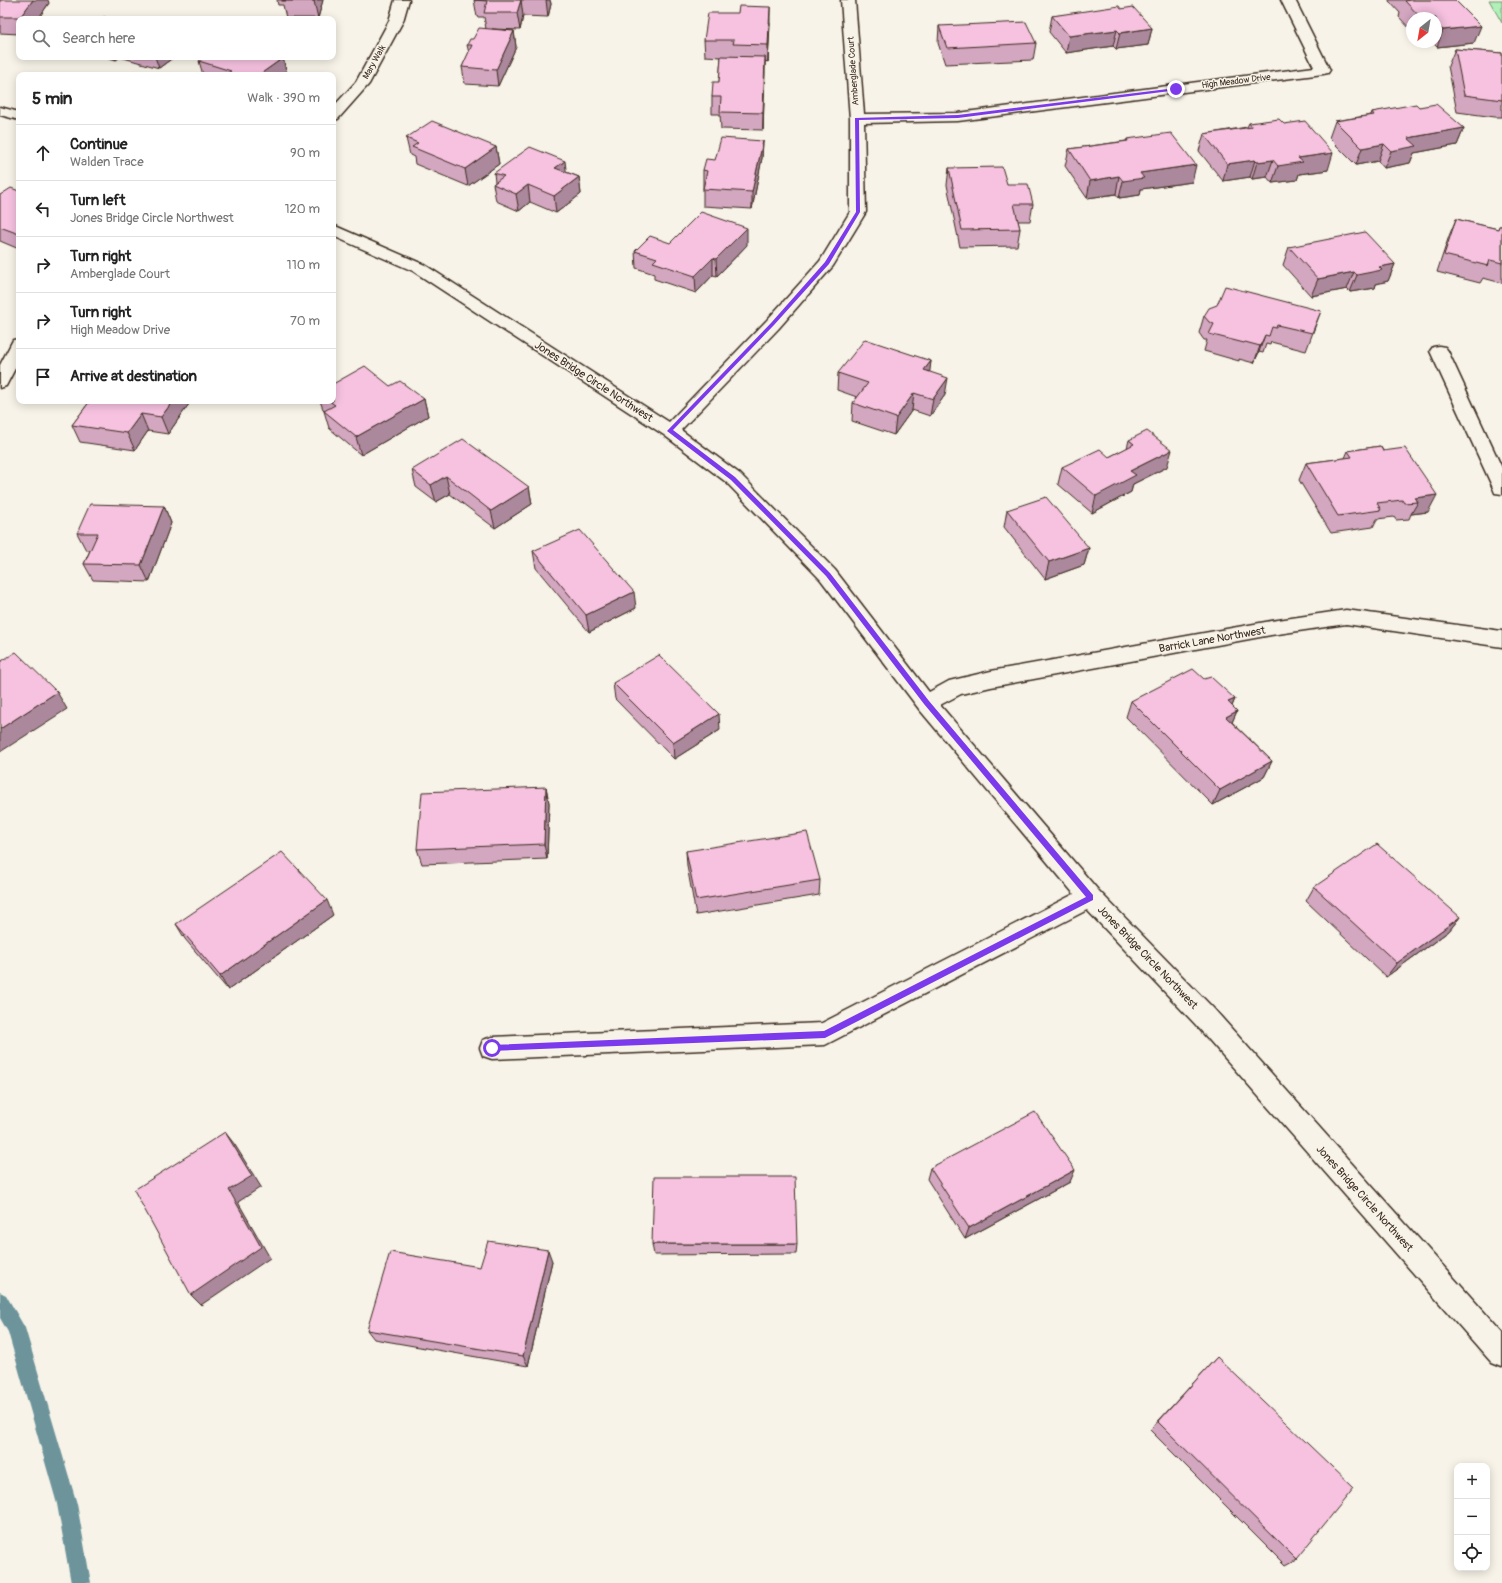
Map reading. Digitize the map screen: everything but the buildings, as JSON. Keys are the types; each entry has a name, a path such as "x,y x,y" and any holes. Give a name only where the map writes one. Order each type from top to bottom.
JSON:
{"street":[{"name":"Mary Walk","path":"336,113 362,84 396,21 402,0"},
{"name":"Amberglade Court","path":"670,431 772,324 827,263 858,212 857,119 848,0"},
{"name":"High Meadow Drive","path":"857,119 958,117 1323,70 1288,0"},
{"path":"0,112 16,115"},
{"name":"Jones Bridge Circle Northwest","path":"336,231 419,268 670,431 733,478 828,575 926,702 1090,898 1205,1017 1502,1353"},
{"path":"0,382 16,350"},
{"path":"1439,351 1502,488"},
{"name":"Barrick Lane Northwest","path":"926,702 956,687 991,679 1271,628 1346,617 1502,639"},
{"path":"492,1048 825,1034 1090,898"}],"green space":[{"path":"1489,0 1502,0 1502,23"}],"waterway":[{"path":"0,1301 16,1328 67,1504 81,1583"}],"route":[{"path":"492,1048 825,1034 1090,898 926,702 828,575 733,478 670,431 694,404 772,324 827,263 858,212 857,119 958,117 1176,89"}]}
